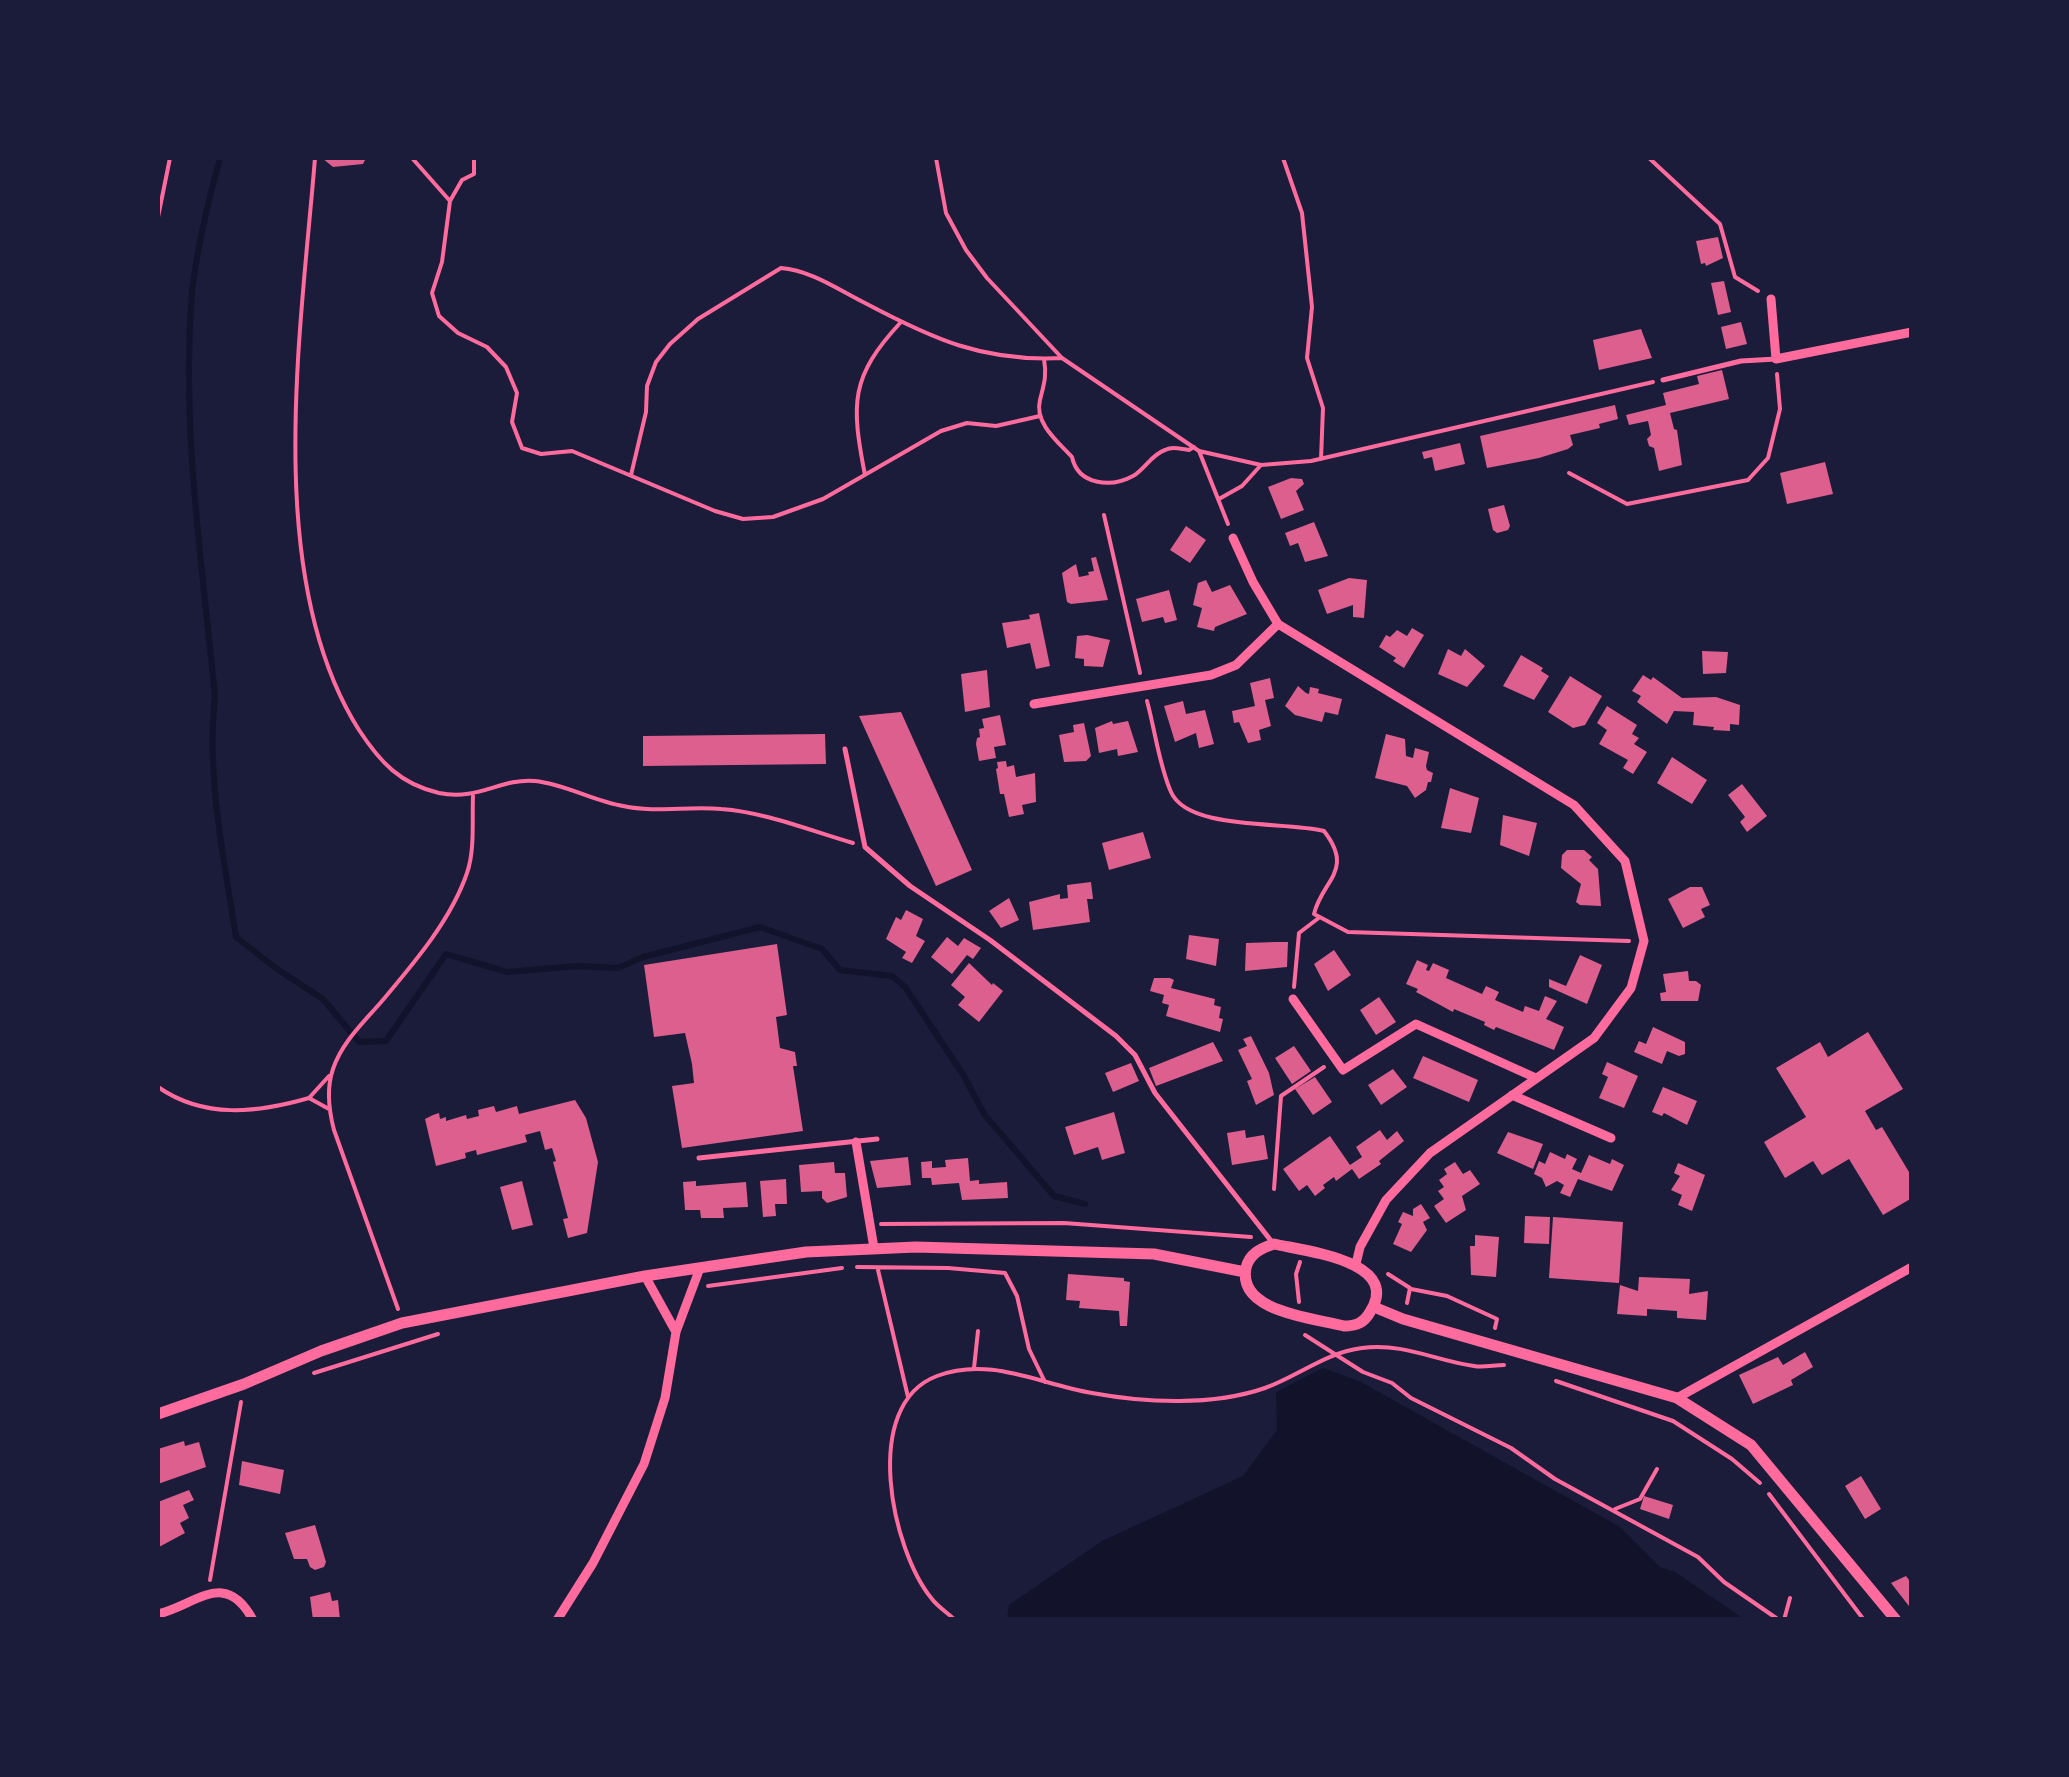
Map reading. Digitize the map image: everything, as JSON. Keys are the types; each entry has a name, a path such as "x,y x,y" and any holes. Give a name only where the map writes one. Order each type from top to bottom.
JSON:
{"street":[{"path":"1771,299 1776,359 1912,332"},
{"path":"1233,538 1278,624 1574,804 1625,861 1644,941 1630,988 1594,1038 1430,1153 1386,1200 1360,1247 1356,1264"},
{"path":"1034,704 1212,675 1236,664 1278,624"},
{"path":"1293,999 1342,1070 1416,1024 1536,1078"},
{"path":"1512,1095 1611,1138"},
{"path":"856,1142 874,1248"},
{"path":"1270,1238 1356,1264 1369,1273 1374,1283 1374,1307 1354,1326 1260,1304 1247,1287 1244,1272 1270,1238"},
{"path":"158,1414 402,1323 646,1276 806,1252 874,1248 1154,1254 1244,1272"},
{"path":"1677,1398 1912,1266"},
{"path":"558,1620 593,1563 644,1464 665,1398 676,1332 700,1268"},
{"path":"646,1276 676,1332"},
{"path":"1374,1307 1403,1319 1677,1398 1751,1444 1896,1620"},
{"path":"158,1614 208,1592 226,1594 244,1603 253,1620"}],"lane":[{"path":"1663,380 1741,361 1776,359"},
{"path":"845,748 865,846 910,886 990,940 1136,1055 1155,1093 1270,1238"},
{"path":"699,1158 877,1139"}],"path":[{"path":"158,217 170,158"},
{"path":"315,158 296,383 298,514 309,598 324,658 340,700 379,760 410,783 438,793 473,796 512,783 546,782 624,807 739,812 865,846"},
{"path":"412,158 450,201"},
{"path":"474,158 474,174 462,180 450,201 442,262 432,293 439,316 458,334 487,347 506,367 516,393 512,422 522,448 541,454 572,451 743,519 773,517 823,499 941,432 967,423 996,426 1040,416"},
{"path":"936,158 946,213 986,278 1062,358 1196,449 1261,465 1321,459 1663,380"},
{"path":"1283,158 1302,213 1306,244 1312,307 1307,358 1323,408 1321,459"},
{"path":"1648,158 1720,224 1735,278 1771,299"},
{"path":"631,475 646,412 647,386 656,362 698,319 781,268 793,268 901,322 971,351 1062,358"},
{"path":"865,475 857,433 856,400 861,375 880,344 901,322"},
{"path":"1044,359 1047,379 1038,404 1042,424 1073,464 1093,482 1132,477 1156,454 1170,447 1196,449"},
{"path":"1569,473 1627,504 1748,480 1768,458 1780,409 1776,359"},
{"path":"1196,449 1233,538"},
{"path":"1219,499 1242,486 1261,465"},
{"path":"1104,515 1172,794 1186,810 1210,818 1324,831 1333,842 1336,869 1325,894 1317,900 1314,914 1348,932 1644,941"},
{"path":"158,1087 206,1110 284,1105 309,1098 332,1072 346,1042 410,968 466,876 473,796"},
{"path":"1293,999 1299,933 1320,917"},
{"path":"332,1072 328,1109 402,1323"},
{"path":"1274,1189 1281,1096 1314,1074"},
{"path":"309,1098 328,1109"},
{"path":"872,1224 1064,1222 1270,1238"},
{"path":"874,1248 908,1397"},
{"path":"692,1288 849,1267 1005,1273 1017,1296 1029,1349 1044,1382"},
{"path":"1410,1288 1446,1296 1497,1319 1493,1346 1476,1367"},
{"path":"313,1374 453,1329"},
{"path":"974,1368 978,1331"},
{"path":"955,1620 932,1599 899,1534 891,1474 897,1415 908,1397 930,1378 974,1368 1011,1372 1092,1393 1154,1400 1236,1395 1263,1388 1350,1350 1397,1346 1476,1367 1502,1365 1521,1370"},
{"path":"1335,1356 1511,1448 1556,1478 1698,1557 1724,1582 1781,1620 1790,1598"},
{"path":"1557,1382 1673,1421 1732,1459 1761,1484 1864,1620"},
{"path":"208,1592 241,1402 227,1408"},
{"path":"1615,1509 1640,1499 1657,1469"},
{"path":"1803,1620 1815,1620"}],"shaded area":[{"path":"1323,1368 1359,1381 1620,1527 1660,1567 1675,1572 1744,1619 1007,1619 1009,1605 1102,1541 1243,1476 1277,1430 1276,1392"}],"building":[{"path":"322,158 366,158 363,164 333,167"},
{"path":"1718,237 1723,258 1706,266 1701,264 1696,241"},
{"path":"1724,281 1731,312 1718,315 1711,283"},
{"path":"1741,322 1747,344 1726,349 1721,327"},
{"path":"1641,329 1652,358 1599,370 1593,340"},
{"path":"1722,370 1729,399 1670,413 1682,465 1659,471 1654,448 1647,439 1651,435 1648,421 1629,425 1626,415 1666,405 1663,393 1699,384 1697,376"},
{"path":"1615,405 1618,419 1570,435 1573,445 1568,449 1487,468 1480,436"},
{"path":"1460,443 1465,464 1435,471 1432,457 1424,459 1422,452"},
{"path":"1825,462 1833,494 1787,504 1780,473"},
{"path":"1291,478 1302,479 1304,484 1296,491 1304,510 1281,519 1268,487"},
{"path":"1504,505 1510,526 1497,533 1488,509"},
{"path":"1314,522 1328,556 1305,562 1298,543 1290,546 1285,533"},
{"path":"1186,526 1206,540 1190,563 1170,550"},
{"path":"1096,557 1108,600 1067,602 1062,573 1076,564 1079,577 1089,575 1094,571 1091,558"},
{"path":"1349,578 1367,580 1364,618 1353,617 1353,605 1327,614 1318,590"},
{"path":"1206,580 1212,592 1230,585 1247,614 1215,627 1214,631 1197,627 1202,608 1193,605 1198,583"},
{"path":"1169,590 1177,620 1165,623 1163,617 1142,622 1136,599"},
{"path":"1039,613 1050,666 1036,669 1030,643 1007,648 1002,623 1030,619 1029,615"},
{"path":"1412,628 1424,635 1404,668 1379,647 1386,635 1390,637 1397,630 1407,636"},
{"path":"1077,636 1110,640 1103,667 1084,666 1084,659 1075,658"},
{"path":"1448,649 1461,656 1465,649 1485,666 1467,687 1438,674"},
{"path":"1702,651 1728,652 1726,673 1703,674"},
{"path":"1521,655 1549,676 1534,700 1503,686"},
{"path":"987,670 990,707 965,712 961,674"},
{"path":"1643,675 1651,680 1653,677 1682,698 1716,697 1740,705 1739,725 1730,724 1730,731 1713,730 1714,727 1693,725 1694,712 1674,711 1667,724 1637,702 1641,696 1632,691"},
{"path":"1570,676 1602,696 1585,725 1573,728 1548,712"},
{"path":"1270,678 1274,698 1265,700 1271,726 1259,730 1261,740 1248,743 1239,722 1234,723 1232,711 1255,706 1250,683"},
{"path":"1298,686 1309,694 1310,687 1342,699 1338,715 1325,712 1322,722 1295,715 1285,706"},
{"path":"1183,701 1186,714 1205,710 1214,744 1199,748 1196,733 1175,742 1164,706"},
{"path":"1607,706 1637,725 1632,734 1639,738 1634,744 1647,752 1633,774 1623,768 1628,760 1599,744 1607,730 1597,723"},
{"path":"901,712 972,870 936,886 859,716"},
{"path":"1000,715 1006,745 994,747 996,758 979,761 976,744 979,729 984,728 982,719"},
{"path":"1112,721 1128,721 1138,752 1118,756 1117,749 1099,753 1095,728"},
{"path":"1084,723 1091,756 1086,761 1064,762 1059,735 1074,732 1073,725"},
{"path":"825,734 826,764 643,766 643,736"},
{"path":"1386,734 1405,739 1406,756 1413,758 1415,748 1429,752 1426,766 1433,773 1431,782 1415,798 1407,786 1375,778"},
{"path":"1672,757 1707,780 1692,804 1657,783"},
{"path":"1006,761 1007,767 1014,765 1016,777 1035,773 1036,802 1022,805 1024,814 1009,817 996,769 997,762"},
{"path":"1742,784 1767,816 1747,832 1740,822 1745,817 1728,795"},
{"path":"1450,788 1479,798 1471,833 1441,828"},
{"path":"1503,815 1537,823 1529,856 1500,845"},
{"path":"1143,832 1151,858 1109,870 1102,843"},
{"path":"1567,850 1584,850 1592,857 1589,860 1598,869 1601,906 1576,902 1581,884 1561,868 1562,855"},
{"path":"1091,882 1093,899 1087,899 1090,922 1033,930 1029,902 1060,894 1060,899 1068,898 1067,885"},
{"path":"1690,887 1702,887 1710,905 1701,909 1705,917 1683,928 1668,899"},
{"path":"1009,898 1019,920 1001,928 989,911"},
{"path":"906,910 923,919 916,936 925,941 912,963 902,958 906,952 886,939 896,917 901,920"},
{"path":"1189,935 1219,939 1216,966 1186,959"},
{"path":"947,937 958,946 964,938 981,948 973,959 967,955 952,974 931,957"},
{"path":"1288,942 1287,967 1245,971 1246,943"},
{"path":"777,944 787,1015 776,1017 780,1048 795,1052 797,1066 793,1066 803,1131 682,1148 672,1086 694,1083 692,1064 685,1033 654,1037 644,965"},
{"path":"1334,950 1351,975 1328,991 1314,964"},
{"path":"1580,955 1602,965 1587,1004 1549,987 1549,979 1566,986"},
{"path":"1417,960 1428,965 1429,971 1433,963 1449,970 1446,978 1482,994 1486,986 1499,992 1495,1000 1523,1012 1525,1006 1539,1011 1545,996 1557,1001 1546,1019 1564,1027 1554,1050 1496,1027 1494,1030 1485,1022 1454,1009 1453,1012 1416,992 1418,989 1406,984"},
{"path":"969,963 1003,991 979,1022 958,1005 965,997 951,985"},
{"path":"1688,971 1689,981 1701,985 1698,1001 1661,1001 1660,993 1666,992 1663,974"},
{"path":"1154,978 1170,978 1174,980 1171,988 1215,999 1214,1005 1221,1007 1219,1018 1223,1019 1220,1032 1166,1016 1169,1005 1162,1003 1164,995 1150,991"},
{"path":"1379,997 1396,1022 1376,1035 1360,1010"},
{"path":"1653,1027 1685,1042 1685,1054 1667,1051 1662,1064 1634,1052 1639,1041 1646,1044"},
{"path":"1868,1032 1903,1089 1865,1111 1876,1130 1882,1127 1912,1177 1912,1198 1883,1215 1849,1159 1822,1175 1813,1161 1785,1178 1764,1142 1806,1117 1776,1068 1820,1042 1828,1057"},
{"path":"1251,1036 1269,1073 1274,1095 1256,1105 1247,1081 1252,1079 1238,1050 1247,1046 1243,1039"},
{"path":"1213,1042 1223,1061 1156,1086 1149,1068"},
{"path":"1294,1046 1311,1071 1292,1084 1275,1058"},
{"path":"1423,1056 1478,1080 1469,1102 1413,1078"},
{"path":"1607,1062 1638,1076 1624,1108 1599,1098 1608,1077 1602,1074"},
{"path":"1131,1063 1139,1081 1113,1092 1105,1073"},
{"path":"1393,1069 1407,1087 1381,1105 1368,1085"},
{"path":"1315,1077 1332,1102 1313,1115 1295,1089"},
{"path":"1663,1087 1697,1101 1687,1125 1664,1113 1662,1116 1652,1112"},
{"path":"575,1100 586,1118 598,1162 587,1233 568,1238 563,1219 568,1218 553,1162 556,1161 552,1148 545,1150 540,1131 525,1135 527,1142 477,1155 476,1150 465,1153 466,1158 436,1166 425,1119 433,1115 439,1113 440,1119 446,1117 446,1121 466,1115 467,1119 479,1116 478,1110 494,1106 496,1112 517,1106 519,1114"},
{"path":"1114,1112 1125,1153 1102,1160 1098,1147 1074,1155 1065,1127"},
{"path":"1245,1130 1246,1138 1264,1135 1268,1159 1232,1165 1227,1133"},
{"path":"1380,1130 1387,1140 1397,1131 1404,1141 1359,1179 1352,1169 1323,1185 1325,1188 1315,1196 1307,1185 1299,1191 1283,1169 1330,1136 1350,1165 1362,1157 1356,1147"},
{"path":"1508,1132 1543,1144 1533,1169 1497,1153"},
{"path":"1550,1152 1565,1159 1567,1154 1577,1159 1572,1169 1581,1173 1589,1155 1624,1165 1612,1191 1578,1179 1570,1197 1560,1193 1564,1185 1557,1181 1546,1187 1542,1178 1534,1174 1539,1161 1545,1164"},
{"path":"908,1157 911,1185 877,1188 870,1161"},
{"path":"968,1158 970,1181 1007,1182 1008,1198 962,1200 959,1183 932,1185 931,1178 922,1178 921,1162 932,1161 932,1168 946,1167 945,1160"},
{"path":"834,1162 835,1173 845,1173 847,1197 827,1203 822,1191 801,1192 799,1165"},
{"path":"1455,1162 1463,1174 1470,1170 1480,1184 1462,1196 1466,1210 1446,1223 1434,1206 1444,1199 1438,1191 1444,1187 1439,1180 1447,1174 1444,1169"},
{"path":"1678,1163 1705,1175 1692,1211 1678,1205 1682,1195 1671,1190 1680,1176 1674,1173"},
{"path":"786,1179 787,1204 775,1204 776,1216 763,1217 760,1181"},
{"path":"522,1181 533,1225 512,1230 500,1187"},
{"path":"696,1181 696,1186 746,1182 748,1207 723,1208 724,1218 701,1218 700,1210 685,1210 683,1182"},
{"path":"1421,1204 1430,1218 1423,1222 1427,1230 1411,1252 1393,1244 1403,1212 1413,1216 1413,1209"},
{"path":"1525,1216 1550,1217 1549,1244 1524,1243"},
{"path":"1553,1217 1623,1222 1619,1283 1549,1278"},
{"path":"1475,1235 1499,1237 1496,1277 1471,1275 1470,1246 1475,1246"},
{"path":"1068,1274 1124,1278 1130,1282 1127,1326 1120,1326 1119,1311 1079,1308 1080,1301 1066,1300"},
{"path":"1639,1277 1690,1279 1689,1294 1708,1291 1706,1320 1677,1318 1677,1311 1647,1309 1647,1316 1617,1314 1620,1285 1638,1291"},
{"path":"1805,1352 1813,1367 1791,1380 1793,1385 1753,1404 1739,1375 1778,1357 1783,1365"},
{"path":"184,1441 185,1446 199,1442 206,1467 158,1484 158,1449"},
{"path":"242,1461 284,1470 280,1494 239,1485"},
{"path":"1861,1476 1881,1509 1865,1519 1845,1486"},
{"path":"189,1490 194,1500 183,1505 189,1518 180,1523 185,1533 159,1547 158,1502"},
{"path":"1644,1496 1673,1505 1669,1519 1640,1509"},
{"path":"315,1525 326,1562 315,1570 307,1559 294,1559 285,1533"},
{"path":"1906,1576 1912,1584 1912,1610 1891,1583"},
{"path":"330,1592 332,1601 338,1600 340,1620 313,1620 310,1597"}],"waterway":[{"path":"220,158 194,275 189,393 194,494 215,696 215,786 236,937 323,999 359,1042 386,1041 446,954 507,972 578,966 618,968 643,957 760,927 822,949 840,970 892,976 905,987 964,1076 984,1114 1054,1196 1085,1204"}]}
